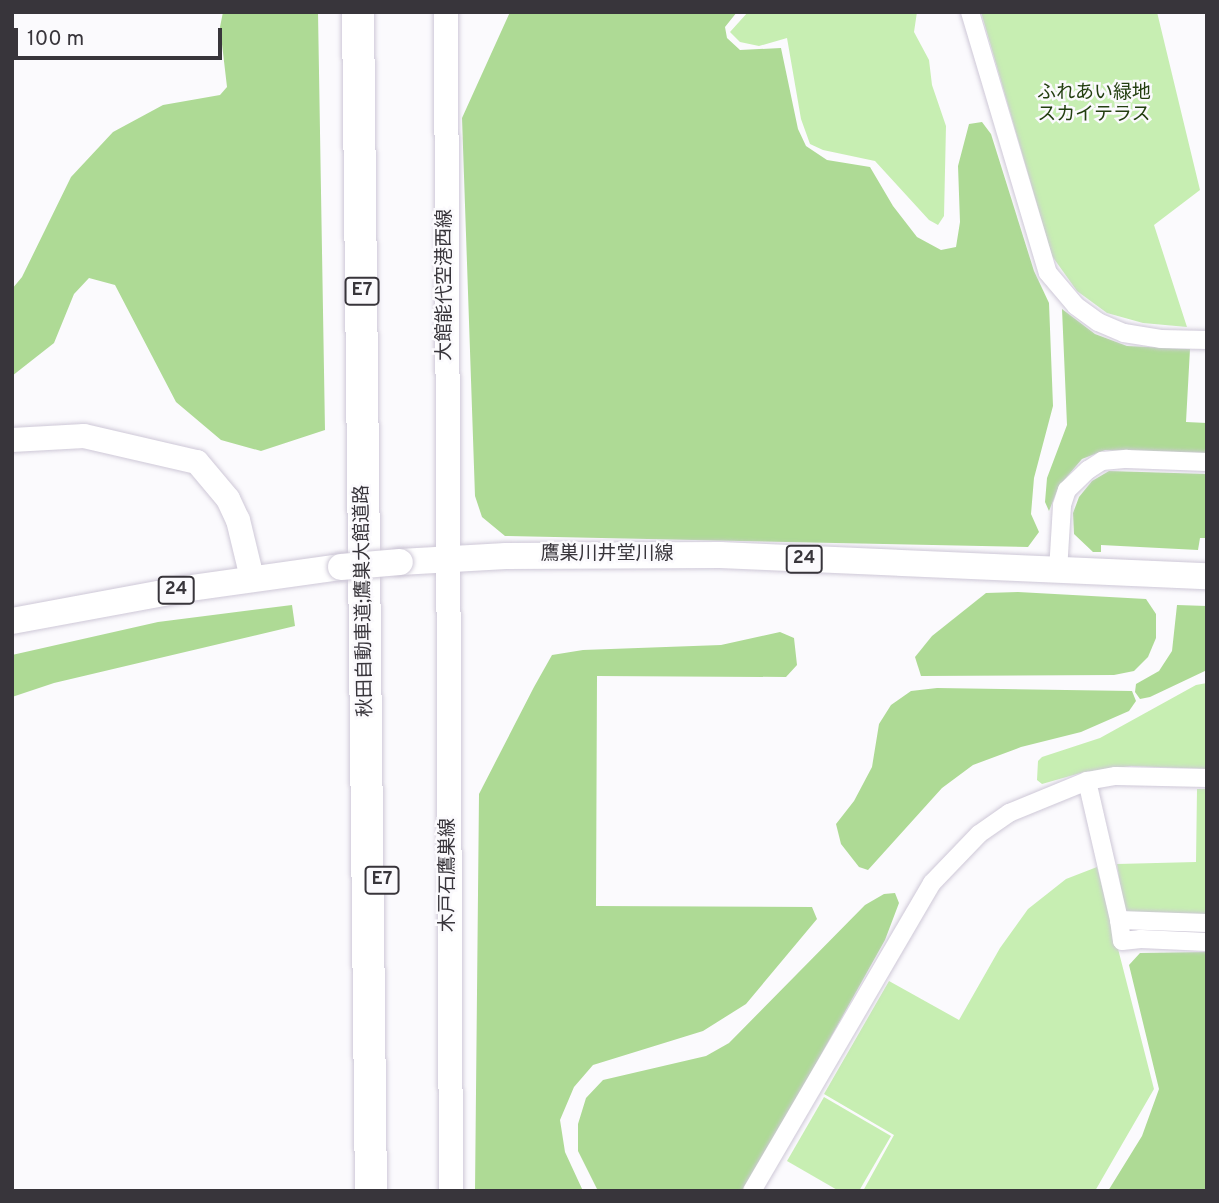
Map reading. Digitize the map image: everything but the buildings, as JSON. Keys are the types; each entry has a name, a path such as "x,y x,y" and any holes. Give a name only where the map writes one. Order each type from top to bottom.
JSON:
{"highway":[{"name":"秋田自動車道;鷹巣大館道路","path":"358,12 371,1191"},
{"name":"秋田自動車道;鷹巣大館道路","path":"374,12 385,1191"}],"main road":[{"name":"大館能代空港西線","path":"446,12 447,559"},
{"path":"12,440 84,436 197,462 228,499 238,520 252,579"},
{"name":"鷹巣川井堂川線","path":"12,621 252,579 341,567 447,559 720,555 1207,576"},
{"name":"木戸石鷹巣線","path":"447,559 451,1191"}],"street":[{"path":"970,12 1048,273 1076,306 1098,323 1124,333 1207,341"},
{"path":"1058,571 1062,505 1067,490 1088,470 1102,461 1126,459 1207,462"},
{"path":"752,1191 932,883 979,834 1009,813 1087,781 1116,776 1207,778"},
{"path":"1087,781 1122,941 1141,939 1207,942"},
{"path":"1119,920 1207,923"}],"green space":[{"path":"223,12 318,12 325,430 261,451 221,440 176,402 115,285 89,278 74,294 54,343 12,376 12,289 22,277 71,177 113,132 163,105 220,95 227,87 220,27"},
{"path":"510,12 737,12 725,27 727,38 740,50 781,48 798,129 806,146 827,160 870,167 893,206 917,237 941,250 956,247 960,222 958,166 969,124 982,122 991,134 1034,271 1049,303 1053,406 1034,478 1031,514 1039,532 1028,547 505,536 482,517 475,496 462,118"},
{"path":"748,12 917,12 914,32 929,60 932,85 946,126 944,216 938,225 929,220 875,161 823,150 810,144 801,119 787,38 759,46 740,42 730,32"},
{"name":"ふれあい緑地 スカイテラス","path":"981,12 1157,12 1200,190 1154,225 1187,327 1143,323 1107,313 1077,291 1052,256"},
{"path":"1062,309 1095,334 1127,346 1190,349 1186,422 1207,423 1207,454 1105,450 1082,459 1059,486 1049,511 1045,502 1047,478 1067,425"},
{"path":"1109,471 1207,474 1207,538 1200,538 1198,550 1101,545 1101,552 1093,552 1074,534 1073,513 1079,497 1092,481"},
{"path":"1018,592 1146,599 1156,614 1156,638 1148,657 1134,671 1114,675 921,676 915,657 932,636 986,593"},
{"path":"292,605 295,626 54,683 12,697 12,655 158,622"},
{"path":"1177,605 1207,606 1207,670 1150,697 1140,699 1135,692 1136,684 1159,671 1172,651"},
{"path":"780,632 794,638 797,665 786,677 597,676 596,906 812,907 817,919 746,1004 703,1031 593,1065 574,1087 560,1120 565,1152 583,1191 475,1191 479,794 534,687 552,655 583,650 721,645"},
{"path":"1207,683 1207,769 1131,766 1084,772 1042,784 1037,780 1038,761 1042,757 1100,738 1196,685"},
{"path":"937,688 1132,691 1136,701 1129,711 1081,732 1021,747 973,765 942,788 868,870 859,867 841,844 836,824 854,801 872,767 879,724 891,705 911,691"},
{"path":"1197,789 1207,789 1207,915 1125,916 1117,864 1196,862"},
{"path":"1097,867 1154,1089 1095,1191 863,1191 894,1135 824,1094 889,981 959,1020 1000,948 1028,909 1066,879"},
{"path":"895,893 899,903 885,940 745,1191 598,1191 578,1151 578,1124 586,1098 603,1080 706,1056 729,1043 865,905 884,894"},
{"path":"1207,952 1207,1191 1108,1191 1142,1136 1159,1089 1129,965 1140,953"},
{"path":"824,1097 891,1136 859,1191 839,1191 787,1161"}]}
